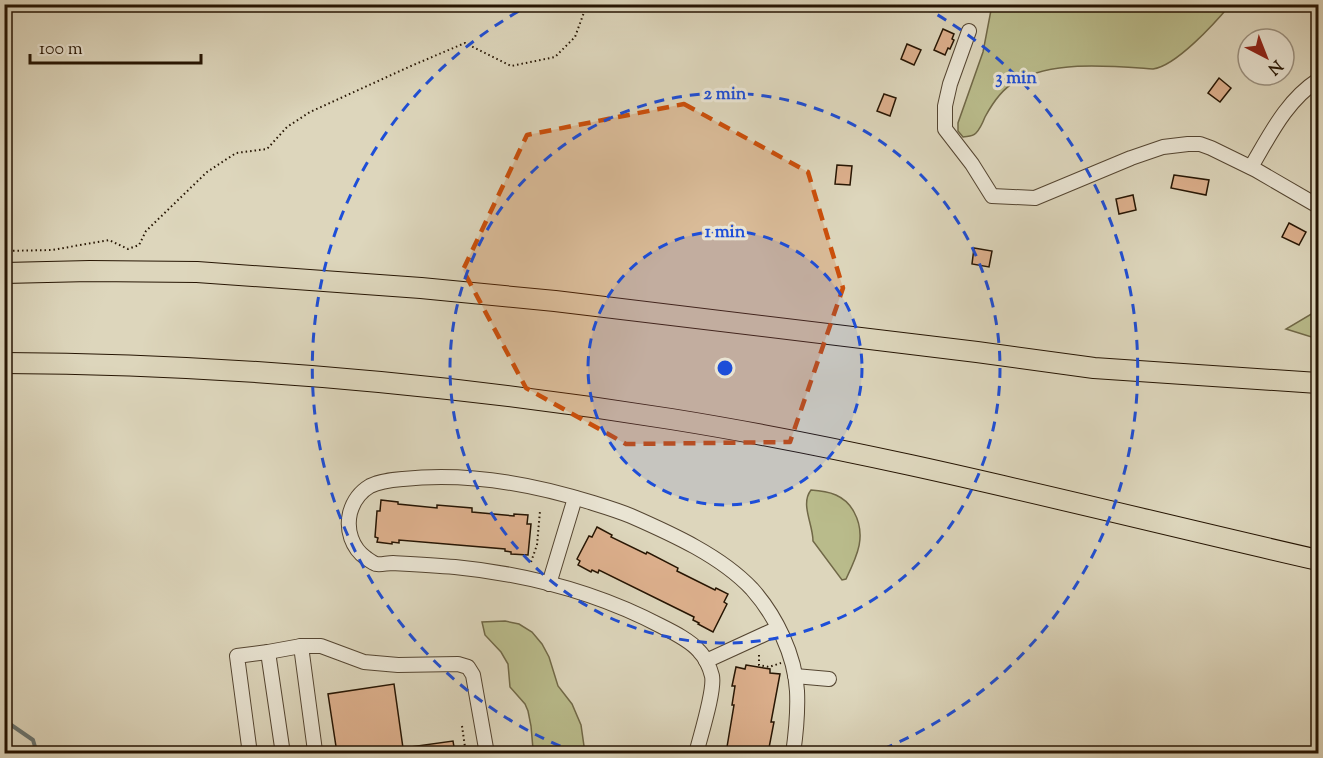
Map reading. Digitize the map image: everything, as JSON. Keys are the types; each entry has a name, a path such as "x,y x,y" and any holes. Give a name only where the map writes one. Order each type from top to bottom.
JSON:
{"highway":[{"path":"4,273 197,272 421,288 555,301 1094,368 1318,383"},
{"path":"4,363 190,367 327,377 421,385 528,398 672,419 866,456 1318,560"}],"street":[{"path":"969,31 950,84 945,106 945,129 972,164 992,196 1035,198 1163,147 1200,144 1251,167 1318,206"},
{"path":"1251,167 1288,107 1318,80"},
{"path":"696,753 713,679 699,650 675,633 610,602 525,577 456,567 374,564 361,555 351,541 348,523 356,499 369,487 385,481 432,477 478,479 525,486 629,515 675,536 716,559 752,589 778,628 791,660 797,688 793,753"},
{"path":"549,584 574,498"},
{"path":"706,661 778,628"},
{"path":"301,646 315,751 313,753"},
{"path":"250,753 237,656 301,646 321,646 364,662 398,665 458,664 468,667 474,675 487,753"},
{"path":"268,652 283,753"},
{"path":"795,676 829,679"}],"path":[{"path":"4,251 52,250 109,240 128,249 139,245 146,231 207,172 236,153 267,149 286,127 310,112 465,43 511,66 555,57 575,38 587,4"},
{"path":"531,562 537,545 540,511"},
{"path":"759,655 759,665 769,667 784,661"},
{"path":"462,726 466,753"}],"highlighted area":[{"path":"684,104 808,172 843,288 790,442 626,444 526,388 463,270 527,135"}],"green space":[{"path":"992,4 1230,5 1184,52 1162,66 1153,69 1101,66 1064,67 1030,75 1015,82 998,97 976,133 963,137 958,131 958,123 983,52"},
{"path":"1318,310 1318,339 1286,329"},
{"path":"811,490 824,491 841,498 850,506 858,521 859,546 846,579 842,580 813,541 807,508"},
{"path":"505,621 519,624 532,632 542,644 549,657 558,686 572,704 581,725 585,753 535,753 528,711 510,687 508,664 501,652 485,635 482,622"}],"building":[{"path":"943,29 954,34 952,39 954,40 945,55 934,50"},
{"path":"907,44 921,50 914,65 901,59"},
{"path":"1219,78 1231,88 1220,102 1208,93"},
{"path":"884,94 896,98 890,116 877,111"},
{"path":"837,165 852,166 850,185 835,184"},
{"path":"1174,175 1209,180 1206,195 1171,188"},
{"path":"1133,195 1136,210 1119,214 1116,199"},
{"path":"1289,223 1306,232 1299,245 1282,237"},
{"path":"974,248 992,251 989,267 972,264"},
{"path":"381,500 437,508 437,505 472,508 472,512 528,515 527,524 531,524 528,555 511,554 505,549 399,540 399,543 392,542 392,544 377,542 378,538 375,537 377,511 380,511"},
{"path":"597,527 612,535 611,537 678,568 677,571 728,594 724,602 727,604 713,632 698,624 693,620 694,617 599,570 598,573 592,570 591,572 578,565 580,561 577,559 589,536 592,537"},
{"path":"746,665 770,669 770,673 780,674 768,753 726,753 734,705 732,705 735,686 732,686 736,667 745,669"},
{"path":"394,684 403,748 453,741 455,753 337,753 328,694"}],"waterway":[{"path":"4,720 33,740 36,750 41,754"}]}
